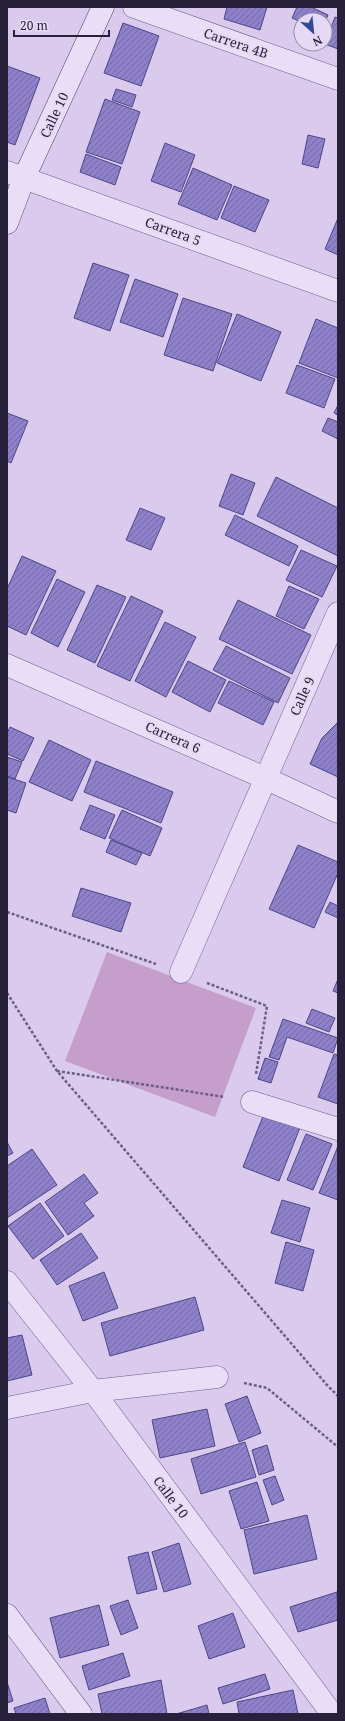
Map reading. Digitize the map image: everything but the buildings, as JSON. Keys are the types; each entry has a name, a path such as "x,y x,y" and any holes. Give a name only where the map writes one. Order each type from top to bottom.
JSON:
{"street":[{"name":"Calle 10","path":"7,223 16,175 103,7"},
{"name":"Carrera 4B","path":"134,7 338,79"},
{"name":"Carrera 5","path":"16,175 338,291"},
{"name":"Calle 9","path":"181,972 338,613"},
{"name":"Carrera 6","path":"7,664 265,778 338,812"},
{"path":"252,1102 338,1129"},
{"name":"Calle 10","path":"7,1282 93,1391 332,1714"},
{"path":"7,1408 93,1391 217,1377"},
{"path":"7,1615 81,1714"}],"path":[{"path":"7,912 181,972 267,1006 252,1102 57,1071"},
{"path":"7,993 57,1071 338,1396"},
{"path":"217,1377 267,1388 338,1447"}],"shaded area":[{"path":"107,952 256,1008 215,1117 65,1061"}]}
